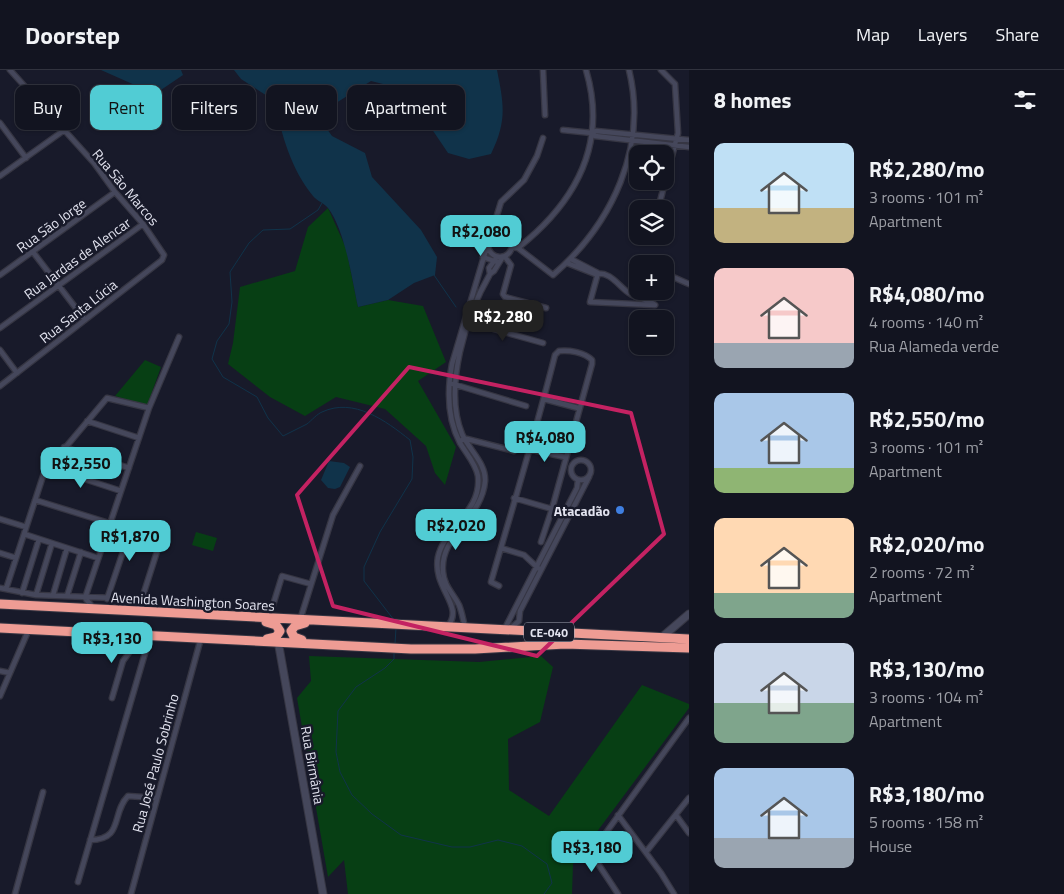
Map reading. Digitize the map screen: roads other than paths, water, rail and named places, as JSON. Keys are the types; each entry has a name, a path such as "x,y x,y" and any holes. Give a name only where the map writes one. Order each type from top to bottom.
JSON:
{"highway":[{"name":"Avenida Washington Soares","path":"0,604 448,627"},
{"path":"257,618 275,624 280,631 276,637 257,640"},
{"path":"313,643 297,639 292,631 297,625 315,621"},
{"name":"CE-040","path":"448,627 689,639"},
{"name":"CE-040","path":"0,628 411,649 474,649 560,644 689,648"}],"street":[{"name":"Rua São Marcos","path":"10,70 23,85"},
{"path":"543,70 545,115"},
{"path":"518,248 551,219 568,197 585,162 592,134 592,104 586,70"},
{"path":"512,248 518,248 553,274 571,259 592,235 610,206 624,174 632,140 634,101 629,70"},
{"path":"661,70 675,84 677,139 661,200"},
{"path":"0,123 26,158"},
{"name":"Rua São Marcos","path":"62,130 92,161 164,251"},
{"path":"0,176 62,130"},
{"path":"563,130 595,136 689,147"},
{"path":"592,134 596,130 689,140"},
{"path":"448,627 454,618 454,609 440,582 438,571 439,554 446,538 469,510 478,481 476,470 462,440 452,383 478,274 502,202 518,188 529,172 543,138"},
{"name":"Rua São Jorge","path":"0,275 115,192"},
{"path":"497,218 510,239 512,248"},
{"name":"Rua Jardas de Alencar","path":"0,328 143,224"},
{"path":"488,242 498,233 506,235"},
{"path":"488,242 490,252 495,259"},
{"path":"478,274 488,276 494,272 512,248"},
{"name":"Rua Santa Lúcia","path":"0,386 162,260 164,251"},
{"path":"33,252 85,320"},
{"path":"483,257 503,259 511,266 503,294 505,297 546,308"},
{"path":"469,317 488,276 489,268 495,259"},
{"path":"571,259 598,273 615,279 629,293 625,305"},
{"path":"567,263 595,274 598,273"},
{"path":"598,273 590,302 655,305 644,300"},
{"path":"674,278 689,284"},
{"path":"469,317 490,328 543,343"},
{"path":"90,609 91,605 85,598 98,558 149,408 179,337"},
{"path":"0,350 17,373"},
{"path":"499,586 491,582 514,498 556,353 565,350 583,354 592,362 541,542"},
{"path":"452,383 526,406"},
{"path":"6,590 43,475 64,447 106,399 110,397 149,408"},
{"path":"544,399 578,408"},
{"path":"87,421 139,438"},
{"path":"462,440 514,451"},
{"path":"462,440 483,467 485,481 483,492 470,519 450,541 443,560 445,580 460,606 465,628"},
{"path":"64,447 129,468"},
{"path":"528,449 566,457"},
{"path":"473,464 478,460"},
{"path":"506,630 519,621 520,611 589,477 590,466 586,461 579,460 574,463 571,469 572,476 578,480 589,477"},
{"path":"300,620 333,515 360,466"},
{"path":"476,470 483,467"},
{"path":"48,468 121,492"},
{"path":"506,630 577,488 578,480"},
{"path":"478,481 485,481"},
{"path":"476,491 483,492"},
{"path":"514,498 552,508"},
{"path":"35,500 110,523"},
{"path":"0,519 26,527"},
{"path":"24,534 98,558"},
{"path":"107,599 128,536 161,539 138,611"},
{"path":"22,593 39,539"},
{"path":"36,595 52,543"},
{"path":"53,595 67,548"},
{"path":"501,548 524,555 536,567 542,570"},
{"path":"67,596 81,552"},
{"path":"0,553 16,558"},
{"path":"268,618 282,576 311,584"},
{"name":"Avenida Washington Soares","path":"0,588 36,595 141,599"},
{"path":"77,608 78,597"},
{"path":"661,638 689,614"},
{"path":"676,639 674,636 676,630 689,619"},
{"path":"0,696 29,630"},
{"path":"112,698 123,661 130,650 132,635"},
{"name":"Rua José Paulo Sobrinho","path":"130,894 201,638"},
{"name":"Rua Birmânia","path":"278,641 323,894"},
{"path":"78,882 148,643"},
{"path":"0,671 10,673"},
{"path":"618,894 593,856 594,848 689,718"},
{"path":"15,894 43,792"},
{"path":"90,840 103,839 110,834 123,803 128,796 157,798"},
{"path":"646,852 689,798"},
{"path":"618,815 674,894"},
{"path":"676,815 689,833"}],"water":[{"path":"101,70 181,70 183,75 162,89 162,85 135,85"},
{"path":"234,70 497,70 503,113 502,122 491,154 469,159 448,153 432,130 465,130 465,85 387,85 371,81 365,85 347,85 347,96 337,102 337,85 266,85 266,95 256,89 256,85 250,85 241,79"},
{"path":"281,130 328,130 332,136 365,153 372,177 421,230 437,257 435,275 414,283 388,300 358,307 347,255 334,217 328,208 316,199 305,186 293,163"},
{"path":"329,461 344,463 350,467 340,487 335,489 328,488 321,480"}],"waterway":[{"path":"322,203 318,210 290,229 263,230 249,243 230,272 232,302 229,324 217,341 212,359 223,377 257,397 268,418 283,436 307,424 322,412 346,407 369,413 410,440 413,457 412,479 380,532 364,567 364,581 394,620"},
{"path":"434,275 456,307"},
{"path":"395,644 396,628"},
{"path":"394,653 394,659 385,668 356,687 338,711 336,752 340,772 352,795 372,814 401,835 452,847 470,847 498,840 522,846 547,864 552,883 544,894"}],"place":[{"name":"Atacadão","path":"620,510"}]}
